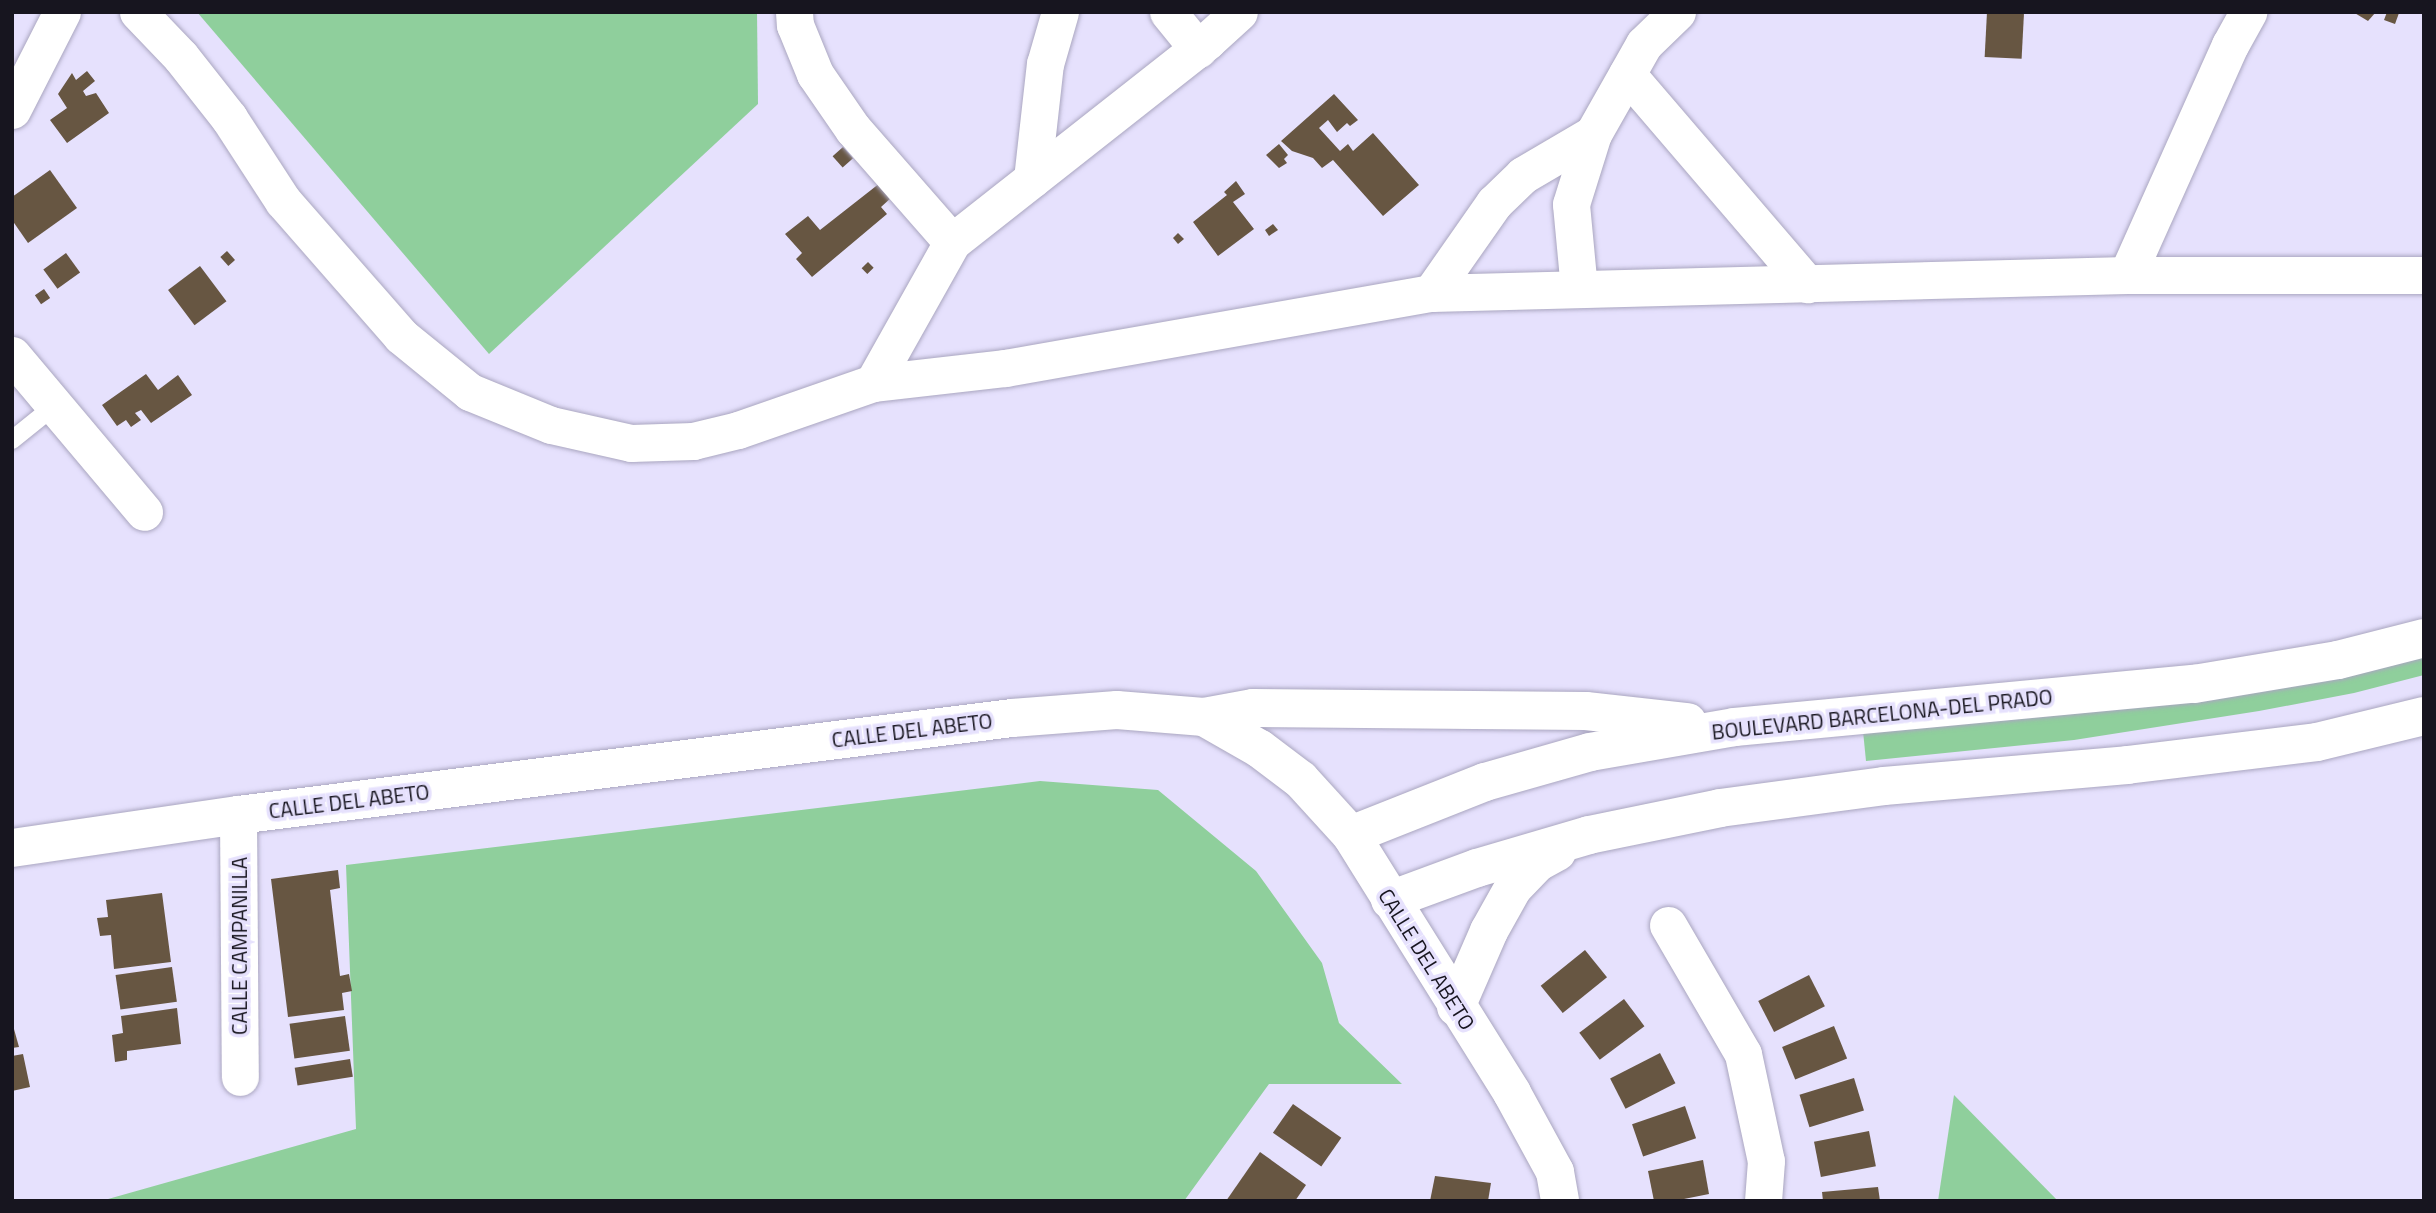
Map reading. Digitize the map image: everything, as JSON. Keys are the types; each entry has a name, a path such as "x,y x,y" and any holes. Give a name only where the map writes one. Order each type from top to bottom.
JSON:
{"main road":[{"name":"BOULEVARD BARCELONA-DEL PRADO","path":"1351,835 1485,782 1590,752 1735,727 2194,684 2338,660 2424,638"},
{"path":"1204,717 1253,708 1586,711 1735,727"},
{"name":"CALLE DEL ABETO","path":"12,848 238,815 1012,718 1117,710 1204,717 1259,749 1301,780 1351,835 1512,1093 1555,1172 1560,1201"},
{"path":"1390,900 1477,868 1588,835 1720,808 1870,788 2127,765 2317,742 2424,716"},
{"path":"1456,1007 1489,931 1513,888 1537,863 1588,835"}],"street":[{"path":"12,110 62,12"},
{"path":"138,12 181,57 229,118 292,211 401,336 470,392 551,425 631,443 693,441 738,430 873,383 1005,368 1431,293 2127,275 2424,275"},
{"path":"794,12 815,74 853,129 952,242"},
{"path":"1032,179 1045,64 1060,12"},
{"path":"1168,12 1198,49"},
{"path":"873,383 952,242 1198,49 1239,12"},
{"path":"1579,289 1571,204 1593,134 1644,44 1677,12"},
{"path":"2127,275 2230,46 2248,12"},
{"path":"1627,74 1807,284"},
{"path":"1431,293 1494,202 1523,175 1593,134"},
{"path":"12,355 144,512"},
{"name":"CALLE CAMPANILLA","path":"238,815 240,1077"},
{"path":"1668,925 1743,1054 1766,1161 1763,1201"}],"lane":[{"path":"12,440 53,407"}],"green space":[{"path":"197,12 757,12 758,104 489,354"},
{"path":"2424,651 2424,675 2354,693 2074,740 1866,761 1863,731"},
{"path":"1040,781 1158,790 1256,871 1322,963 1339,1023 1402,1084 1269,1084 1184,1201 101,1201 356,1129 346,865"},
{"path":"1954,1095 2058,1201 1938,1201"}],"building":[{"path":"1987,12 2024,14 2022,59 1985,57"},
{"path":"2353,12 2376,12 2368,21"},
{"path":"2387,12 2399,13 2395,24 2384,20"},
{"path":"87,71 95,81 83,91 86,96 96,93 109,113 67,143 50,120 67,108 58,94 72,73 76,80"},
{"path":"1334,94 1358,120 1350,126 1347,123 1337,132 1328,120 1319,128 1340,151 1348,144 1353,151 1373,133 1419,185 1383,216 1333,160 1322,168 1313,158 1292,151 1281,141"},
{"path":"1279,144 1288,155 1284,159 1287,163 1279,168 1266,155"},
{"path":"843,147 853,158 843,168 833,156"},
{"path":"50,170 77,208 28,243 12,220 12,197"},
{"path":"1236,181 1245,194 1233,202 1254,229 1218,256 1193,222 1227,195 1224,192"},
{"path":"880,183 892,197 881,207 887,214 812,277 796,259 802,253 785,234 808,216 820,230"},
{"path":"1273,224 1278,230 1269,236 1265,230"},
{"path":"1178,233 1184,239 1178,244 1173,238"},
{"path":"227,251 235,260 228,266 220,257"},
{"path":"66,253 80,272 57,289 43,269"},
{"path":"868,262 874,268 867,274 862,268"},
{"path":"200,266 226,301 195,325 168,290"},
{"path":"44,289 50,298 41,304 35,295"},
{"path":"146,374 158,390 178,375 192,395 151,423 141,410 135,413 141,420 131,427 126,420 117,426 102,405"},
{"path":"338,870 340,888 330,890 340,976 349,974 352,991 342,993 344,1010 288,1017 271,879"},
{"path":"162,893 171,962 114,969 111,935 100,936 97,918 108,917 106,900"},
{"path":"1585,950 1607,977 1563,1013 1541,986"},
{"path":"172,967 177,1002 120,1010 116,975"},
{"path":"1809,975 1825,1006 1774,1032 1758,1001"},
{"path":"1624,999 1644,1026 1600,1060 1579,1033"},
{"path":"177,1008 181,1044 127,1051 127,1060 115,1062 112,1035 123,1033 121,1016"},
{"path":"345,1016 350,1051 294,1058 290,1024"},
{"path":"12,1022 19,1047 12,1048"},
{"path":"1834,1026 1847,1058 1795,1079 1782,1047"},
{"path":"1660,1053 1675,1083 1626,1109 1610,1078"},
{"path":"23,1054 30,1087 12,1091 12,1056"},
{"path":"350,1059 353,1077 298,1086 295,1068"},
{"path":"1854,1078 1864,1111 1809,1127 1799,1095"},
{"path":"1293,1104 1341,1138 1321,1167 1273,1133"},
{"path":"1685,1106 1696,1138 1643,1156 1632,1124"},
{"path":"1869,1131 1876,1166 1821,1177 1814,1142"},
{"path":"1260,1152 1306,1185 1295,1201 1226,1201"},
{"path":"1703,1160 1709,1194 1674,1201 1654,1201 1648,1171"},
{"path":"1435,1176 1491,1183 1488,1201 1430,1201"},
{"path":"1878,1187 1880,1201 1823,1201 1822,1192"}]}
